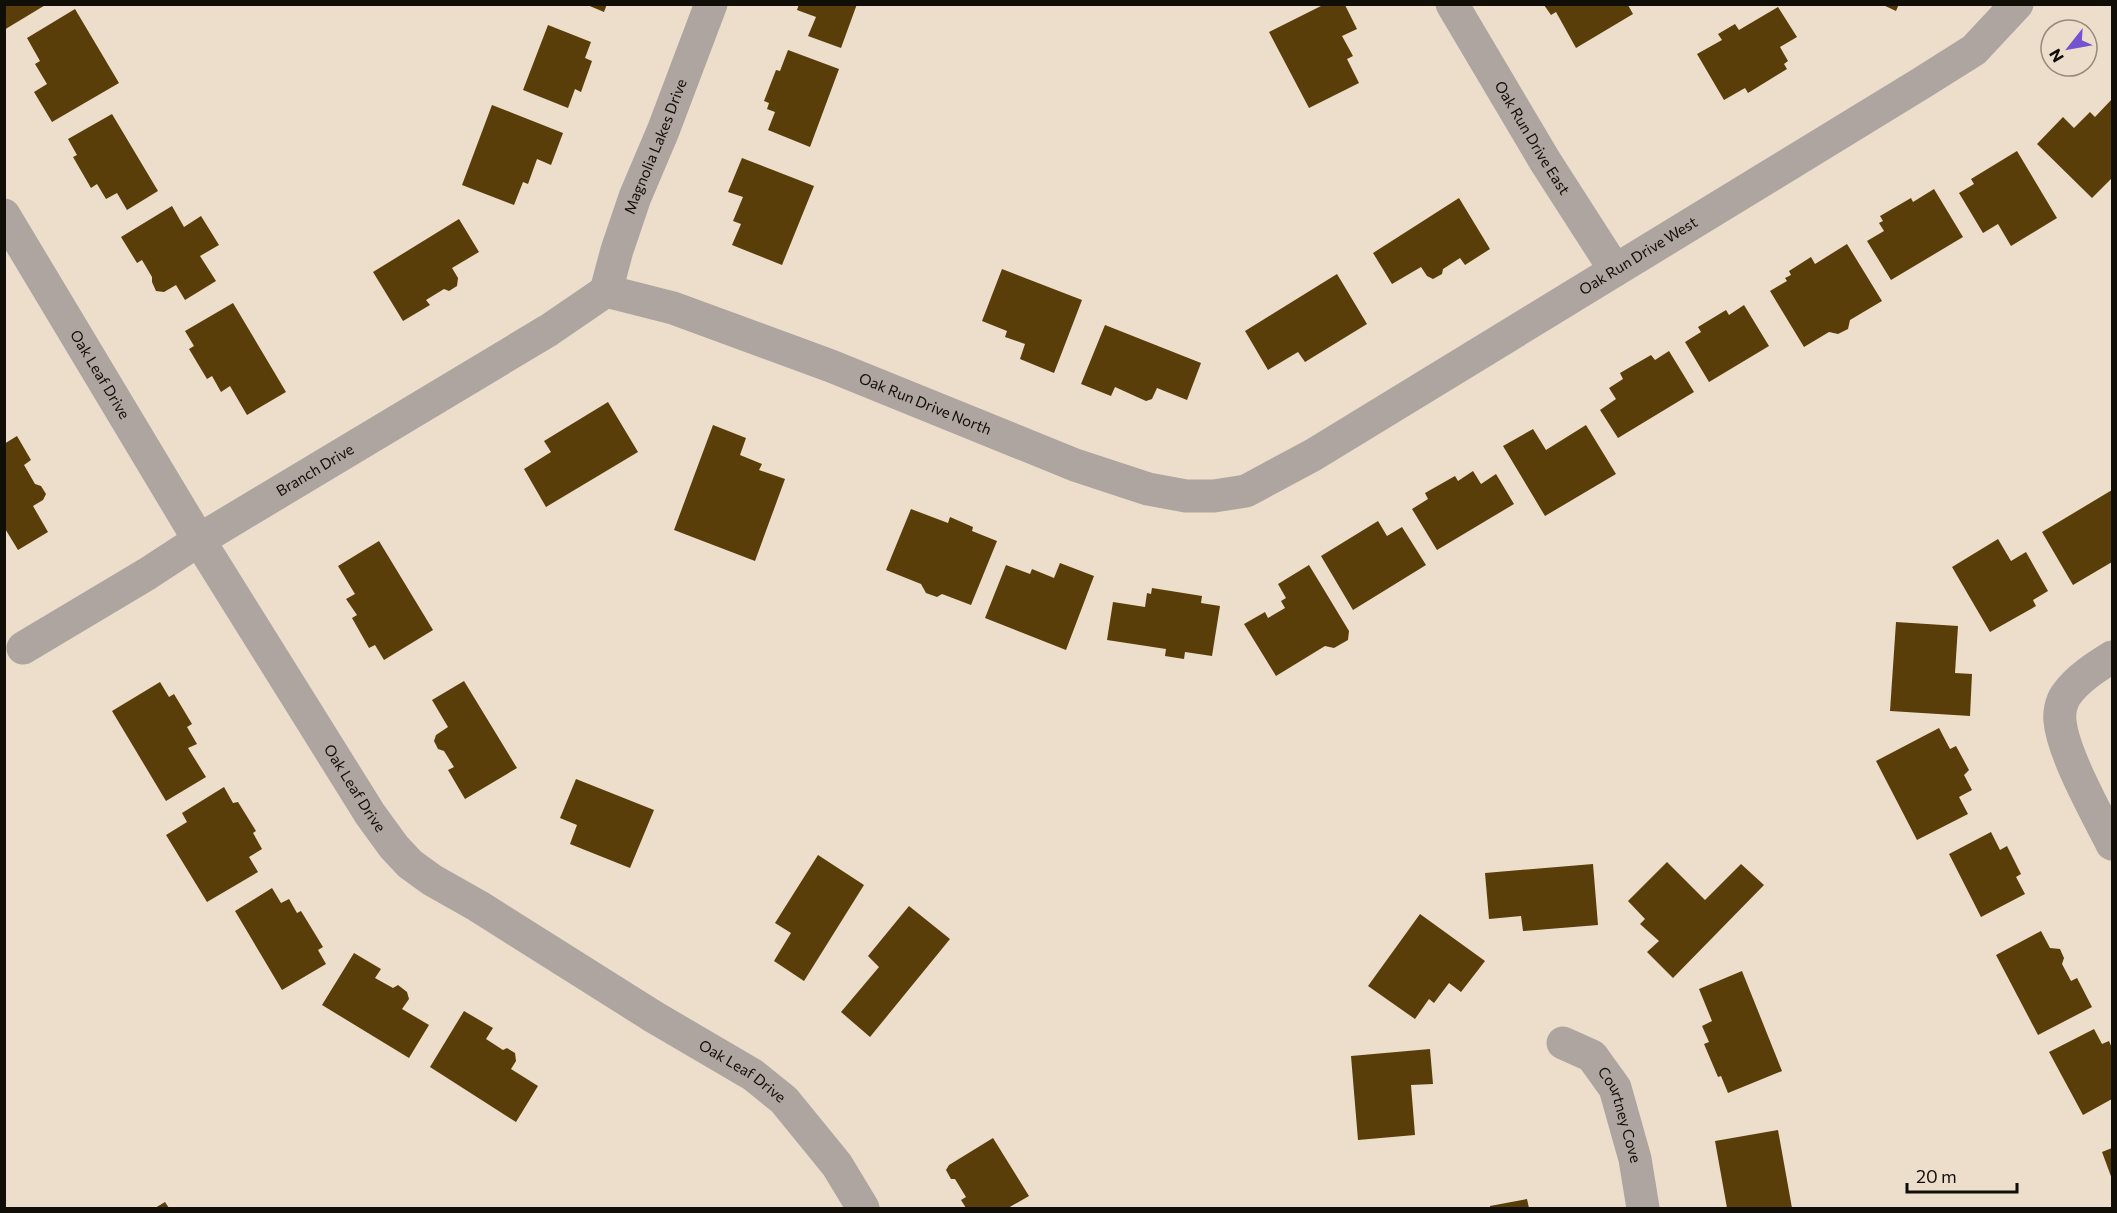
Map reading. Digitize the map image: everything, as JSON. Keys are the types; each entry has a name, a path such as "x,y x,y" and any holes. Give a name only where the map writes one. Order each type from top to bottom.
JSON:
{"street":[{"name":"Magnolia Lakes Drive","path":"606,291 635,198 711,4"},
{"name":"Oak Run Drive East","path":"1452,4 1545,161 1615,270"},
{"name":"Oak Run Drive West","path":"1246,491 1313,455 1974,50 2017,4"},
{"name":"Oak Leaf Drive","path":"4,215 199,540 370,814 410,864 432,880 478,906 654,1017 753,1075 784,1100 837,1165 863,1209"},
{"name":"Oak Run Drive North","path":"606,291 673,308 831,366 1075,465 1148,489 1186,496 1214,496 1246,491"},
{"name":"Branch Drive","path":"23,648 549,330 606,291"},
{"path":"2112,657 2092,670 2066,695 2060,712 2061,730 2073,763 2112,844"},
{"name":"Courtney Cove","path":"1563,1043 1592,1056 1615,1088 1635,1159 1643,1209"}],"building":[{"path":"4,4 47,4 4,30"},
{"path":"585,4 607,4 604,12"},
{"path":"799,4 857,4 841,48 808,36 816,17 797,10"},
{"path":"1881,4 1899,4 1896,11"},
{"path":"1323,5 1345,5 1357,29 1342,36 1353,56 1347,59 1359,83 1309,108 1269,32"},
{"path":"1544,5 1628,5 1633,14 1576,48 1556,12 1551,15"},
{"path":"1778,7 1797,37 1780,47 1788,61 1784,64 1787,69 1748,93 1745,88 1724,100 1697,54 1722,40 1718,34 1735,24 1739,30"},
{"path":"75,9 119,83 52,122 34,92 47,84 35,64 40,61 27,38"},
{"path":"548,25 591,42 585,58 592,61 581,92 575,89 568,108 523,90"},
{"path":"788,50 839,69 810,147 768,130 775,112 767,109 769,103 764,101 776,70 780,71"},
{"path":"2112,99 2112,178 2092,198 2037,144 2063,117 2074,128 2090,112 2095,117"},
{"path":"492,105 563,133 551,165 537,159 528,184 523,182 514,205 462,185"},
{"path":"112,114 158,191 127,210 117,193 106,199 97,184 91,188 73,157 77,155 68,139"},
{"path":"2017,151 2057,218 2011,246 1998,224 1983,233 1959,193 1974,184 1971,179"},
{"path":"742,158 814,186 782,265 732,245 741,224 733,221 743,197 728,192"},
{"path":"1934,189 1963,237 1891,280 1867,241 1884,231 1879,223 1883,221 1880,216 1911,198 1913,202"},
{"path":"1459,198 1490,249 1465,265 1460,258 1433,279 1427,276 1421,267 1392,284 1373,253"},
{"path":"172,206 184,227 201,216 219,245 200,256 216,281 185,300 176,285 164,292 156,291 152,277 142,260 137,263 121,237"},
{"path":"459,219 479,252 452,268 458,278 457,286 449,291 444,289 426,300 430,305 403,321 373,272"},
{"path":"1847,244 1882,301 1850,320 1848,329 1838,334 1829,332 1804,347 1770,291 1787,281 1785,278 1791,275 1789,271 1811,257 1815,264"},
{"path":"1002,269 1082,300 1054,373 1020,359 1025,344 1005,337 1007,331 982,321"},
{"path":"1337,274 1367,324 1305,362 1298,352 1268,370 1245,331"},
{"path":"233,303 286,392 247,415 230,386 221,392 212,376 207,379 189,349 194,346 185,331"},
{"path":"1744,305 1769,346 1709,382 1685,342 1701,332 1698,327 1726,310 1729,315"},
{"path":"1105,325 1201,363 1187,400 1157,388 1152,399 1146,401 1115,387 1111,396 1081,384"},
{"path":"1669,351 1694,392 1618,438 1600,410 1616,399 1609,388 1623,379 1620,373 1651,355 1655,360"},
{"path":"608,402 638,452 546,507 524,469 551,452 544,441"},
{"path":"713,425 746,438 740,455 762,464 759,470 785,479 755,561 674,530"},
{"path":"1586,425 1616,474 1545,516 1503,446 1533,429 1546,450"},
{"path":"17,436 31,460 24,465 35,484 41,486 46,494 43,500 33,506 48,532 18,550 4,527 4,444"},
{"path":"1473,471 1481,484 1496,474 1514,504 1437,550 1412,509 1428,499 1425,493 1455,476 1458,481"},
{"path":"2112,490 2112,562 2073,585 2042,532"},
{"path":"911,509 948,523 950,517 973,527 972,531 997,541 971,605 942,594 937,597 926,593 921,584 886,570"},
{"path":"1378,521 1387,536 1402,527 1426,565 1353,610 1321,556"},
{"path":"1998,539 2011,561 2026,552 2048,591 2033,600 2036,606 1990,632 1952,567"},
{"path":"379,541 433,630 384,660 375,645 369,648 352,618 357,615 346,599 355,594 338,566"},
{"path":"1060,563 1094,576 1066,650 985,618 1006,565 1030,574 1032,569 1054,578"},
{"path":"1309,565 1349,631 1348,640 1334,648 1325,646 1276,676 1244,624 1265,612 1268,618 1285,608 1281,601 1286,598 1278,584"},
{"path":"1152,588 1202,596 1201,603 1220,606 1212,656 1185,652 1184,659 1165,656 1166,649 1107,640 1113,602 1145,607 1147,593 1151,594"},
{"path":"1896,622 1958,626 1955,673 1972,674 1970,716 1890,711"},
{"path":"464,681 517,768 465,799 448,770 454,767 444,751 438,749 434,741 436,735 448,727 432,700"},
{"path":"160,682 169,697 174,694 192,724 187,727 197,744 188,748 206,777 166,801 112,711"},
{"path":"1939,728 1950,749 1956,746 1969,770 1964,775 1972,790 1959,797 1968,814 1917,840 1876,761"},
{"path":"576,779 654,810 630,868 570,844 577,825 560,818"},
{"path":"224,787 233,803 238,802 256,831 253,833 262,849 249,857 258,872 207,902 166,835 187,822 182,813"},
{"path":"1991,832 2000,850 2007,846 2021,874 2016,877 2025,894 1981,917 1949,854"},
{"path":"818,855 864,885 804,981 774,961 791,933 775,923"},
{"path":"1667,862 1705,900 1741,864 1764,885 1673,978 1647,952 1659,941 1640,924 1645,919 1628,901"},
{"path":"1593,864 1598,925 1523,931 1521,916 1489,919 1485,873"},
{"path":"272,888 281,903 289,899 297,913 301,911 323,947 318,950 326,964 282,990 235,911"},
{"path":"909,906 950,939 870,1037 841,1012 879,967 868,956"},
{"path":"1420,914 1485,961 1461,992 1449,983 1434,1003 1429,999 1415,1019 1368,986"},
{"path":"2041,931 2050,948 2060,949 2064,958 2062,964 2071,981 2077,978 2092,1007 2038,1035 1996,955"},
{"path":"354,953 381,969 375,978 393,988 398,985 407,992 409,999 402,1009 429,1025 409,1058 322,1005"},
{"path":"1742,971 1782,1071 1728,1093 1721,1076 1718,1077 1704,1044 1709,1042 1702,1026 1712,1021 1699,989"},
{"path":"464,1011 493,1028 486,1039 503,1050 507,1048 515,1053 516,1061 511,1069 538,1086 516,1122 430,1067"},
{"path":"2094,1029 2102,1044 2109,1041 2112,1048 2112,1099 2083,1115 2049,1052"},
{"path":"1430,1049 1433,1084 1411,1085 1415,1135 1358,1140 1351,1056"},
{"path":"1778,1130 1792,1208 1727,1208 1715,1141"},
{"path":"993,1138 1029,1196 1008,1208 966,1208 961,1200 966,1197 955,1179 951,1179 946,1170 949,1165"},
{"path":"2112,1148 2112,1179 2102,1152"},
{"path":"1527,1199 1529,1208 1490,1208 1490,1206"},
{"path":"165,1202 169,1208 155,1208"}]}
